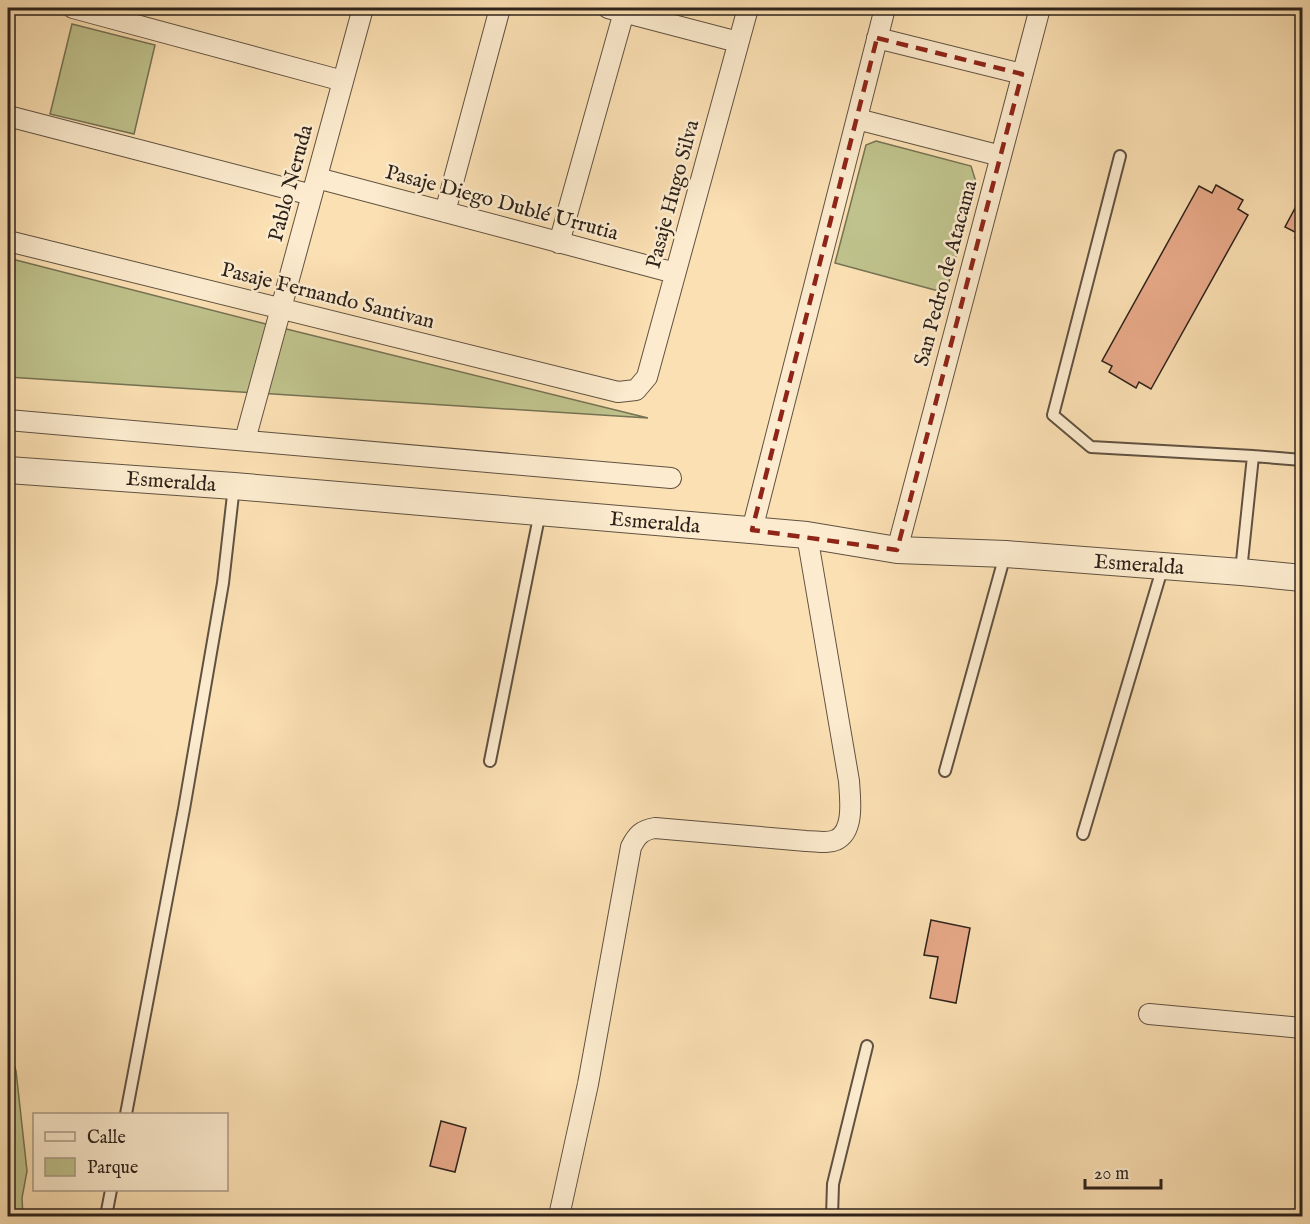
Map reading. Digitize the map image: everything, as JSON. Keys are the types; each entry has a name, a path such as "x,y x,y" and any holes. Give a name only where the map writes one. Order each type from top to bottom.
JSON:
{"street":[{"path":"73,8 343,81"},
{"name":"Pablo Neruda","path":"245,440 363,8"},
{"path":"445,212 500,8"},
{"name":"Pasaje Hugo Silva","path":"636,390 647,377 748,8"},
{"path":"752,530 885,8"},
{"name":"San Pedro de Atacama","path":"897,550 1040,8"},
{"path":"559,243 616,10 738,42"},
{"path":"877,38 1022,74"},
{"name":"Pasaje Diego Dublé Urrutia","path":"8,116 314,186 445,212 675,273"},
{"path":"857,119 1001,156"},
{"name":"Pasaje Fernando Santivan","path":"8,241 618,392 636,390"},
{"path":"8,420 671,478"},
{"name":"Esmeralda","path":"8,470 234,486 752,530 807,535 897,550 1006,554 1302,578"},
{"path":"559,1216 588,1084 635,839 647,829 656,828 828,842 837,839 847,828 850,811 849,781 807,535"},
{"path":"1149,1014 1302,1028"}],"lane":[{"path":"1120,156 1053,416 1091,447 1302,460"},
{"path":"1241,572 1253,456"},
{"path":"126,1113 184,809 223,583 234,486"},
{"path":"490,761 540,512"},
{"path":"945,771 1006,554"},
{"path":"1083,834 1163,566"},
{"path":"832,1216 833,1184 867,1046"},
{"path":"106,1216 111,1191"}],"highlighted area":[{"path":"877,38 1022,74 897,550 752,530"}],"green space":[{"path":"72,24 155,45 134,134 50,114"},
{"path":"876,141 971,166 976,182 946,293 835,263 866,145"},
{"path":"8,258 266,324 648,418 8,377"},
{"path":"8,1046 16,1071 27,1171 22,1198 23,1216 8,1216"}],"building":[{"path":"1216,185 1243,200 1238,209 1248,215 1151,389 1139,382 1136,388 1109,372 1112,366 1102,361 1199,186 1212,193"},
{"path":"1302,195 1302,242 1295,238 1297,233 1285,227"},
{"path":"931,920 970,928 956,1003 930,998 938,957 924,955"},
{"path":"441,1121 466,1128 455,1172 430,1166"}]}
